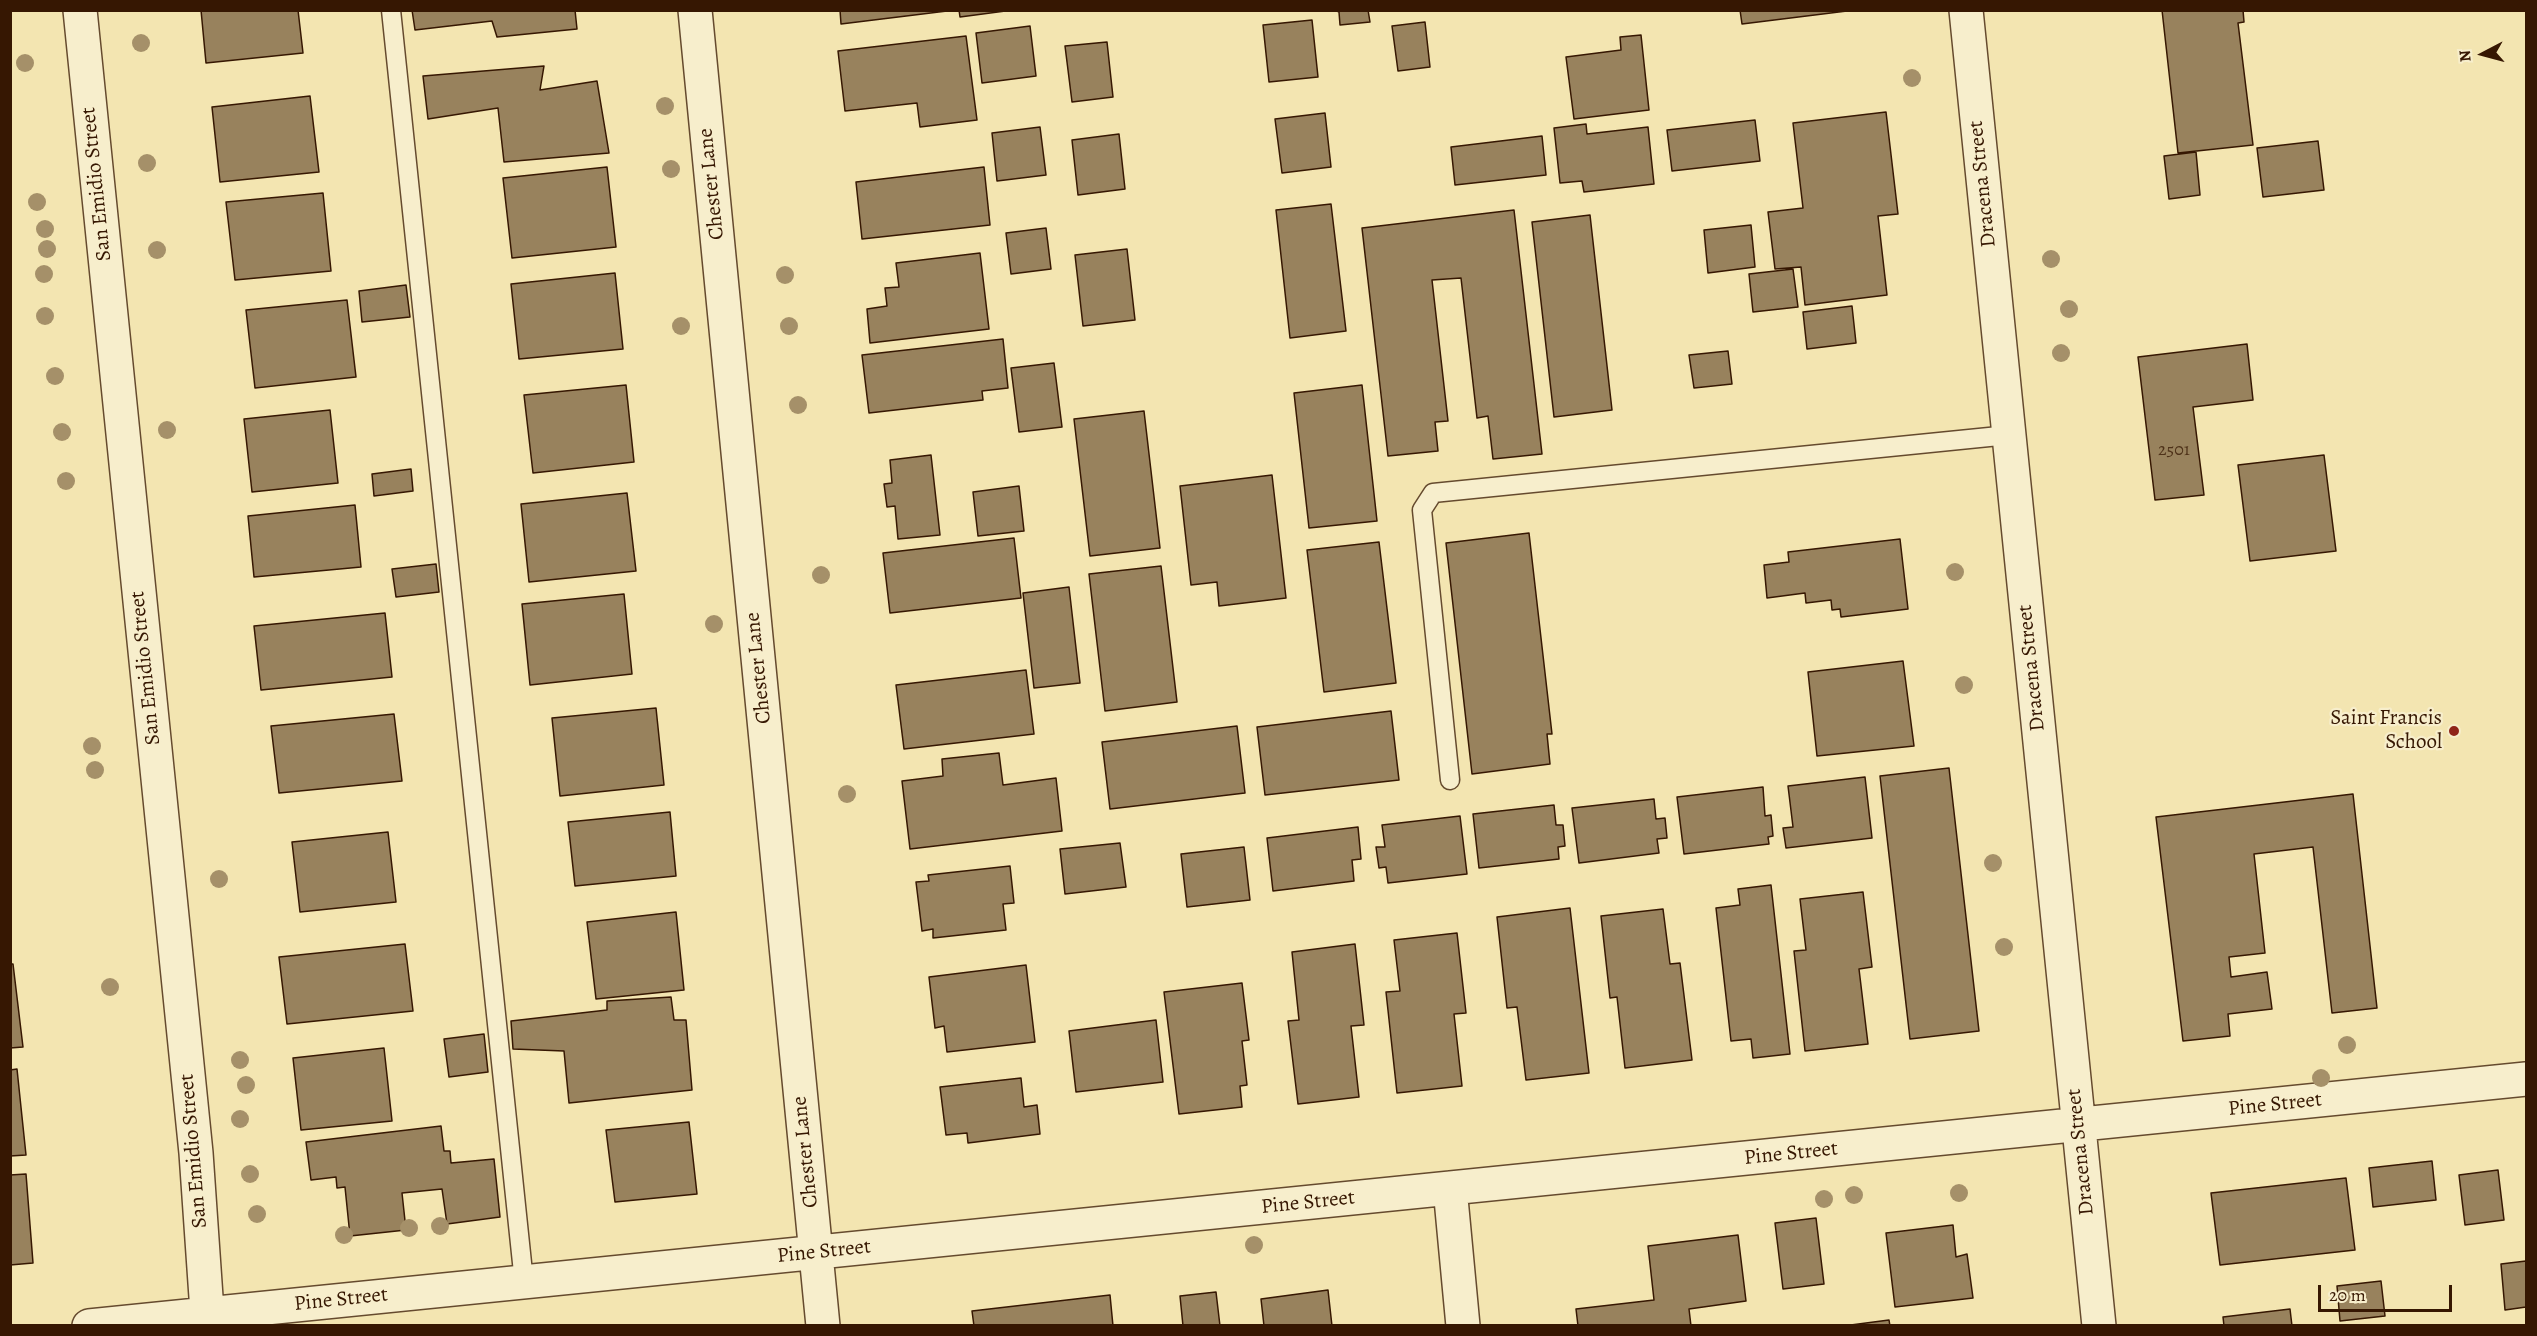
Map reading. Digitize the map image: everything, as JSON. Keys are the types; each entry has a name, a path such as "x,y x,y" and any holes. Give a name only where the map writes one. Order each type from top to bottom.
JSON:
{"street":[{"name":"San Emidio Street","path":"80,10 196,1153 208,1320"},
{"name":"Chester Lane","path":"695,10 823,1326"},
{"name":"Dracena Street","path":"1966,10 2098,1326"},
{"name":"Pine Street","path":"89,1326 208,1320 524,1282 2526,1079"},
{"path":"1450,1188 1463,1326"}],"lane":[{"path":"392,10 524,1282"},
{"path":"1450,780 1422,510 1433,493 2009,435"}],"building":[{"path":"201,10 298,10 303,53 206,63"},
{"path":"412,10 575,10 577,29 497,37 492,21 415,30"},
{"path":"840,10 947,10 947,11 841,24"},
{"path":"959,10 1013,10 960,17"},
{"path":"1335,10 1368,10 1370,22 1340,25 1339,12"},
{"path":"1740,10 1855,10 1742,24"},
{"path":"2162,10 2243,10 2244,22 2238,23 2253,145 2178,153"},
{"path":"1312,20 1318,77 1269,82 1263,25"},
{"path":"1425,22 1430,67 1398,71 1392,26"},
{"path":"1030,26 1036,76 982,83 976,33"},
{"path":"1641,35 1649,110 1574,119 1566,57 1621,50 1620,37"},
{"path":"966,36 977,120 920,127 917,103 845,111 838,51"},
{"path":"1107,42 1113,97 1072,102 1065,46"},
{"path":"544,66 540,90 597,81 609,153 504,162 498,108 428,119 423,76"},
{"path":"310,96 319,172 220,182 212,107"},
{"path":"1886,112 1898,214 1878,216 1887,295 1805,305 1801,267 1775,269 1768,212 1803,208 1793,123"},
{"path":"1325,113 1331,167 1282,173 1275,119"},
{"path":"1755,120 1760,161 1672,171 1667,130"},
{"path":"1586,124 1587,134 1648,127 1654,184 1584,192 1582,181 1560,183 1554,128"},
{"path":"1040,127 1046,175 997,181 992,133"},
{"path":"1119,134 1125,189 1078,195 1072,140"},
{"path":"1542,136 1546,175 1455,185 1451,147"},
{"path":"2318,141 2324,190 2263,197 2257,148"},
{"path":"2196,152 2200,195 2169,199 2164,156"},
{"path":"607,167 616,247 512,258 503,178"},
{"path":"984,167 990,225 862,239 856,182"},
{"path":"323,193 331,271 235,280 226,202"},
{"path":"1331,204 1346,331 1290,338 1276,210"},
{"path":"1514,210 1542,454 1493,459 1488,416 1477,418 1461,278 1432,280 1448,421 1435,422 1438,451 1388,456 1362,228"},
{"path":"1590,215 1612,410 1554,417 1532,222"},
{"path":"1751,225 1755,267 1708,273 1704,230"},
{"path":"1046,228 1051,269 1011,274 1006,233"},
{"path":"1127,249 1135,320 1083,326 1075,255"},
{"path":"980,253 989,329 870,343 867,309 887,306 885,288 899,287 896,263"},
{"path":"1793,269 1798,307 1753,312 1749,274"},
{"path":"615,273 623,349 519,359 511,284"},
{"path":"406,285 410,317 362,322 359,291"},
{"path":"347,300 356,377 255,388 246,310"},
{"path":"1852,306 1856,343 1807,349 1803,312"},
{"path":"1003,339 1008,388 982,391 983,400 869,413 862,355"},
{"path":"2247,344 2253,400 2193,407 2204,495 2155,500 2138,357"},
{"path":"1728,351 1732,384 1694,388 1689,355"},
{"path":"1054,363 1062,427 1019,432 1011,368"},
{"path":"626,385 634,462 533,473 524,395"},
{"path":"1362,385 1377,521 1309,528 1294,393"},
{"path":"330,410 338,483 252,492 244,419"},
{"path":"1144,411 1160,548 1090,556 1074,419"},
{"path":"931,455 940,535 898,539 895,506 887,507 884,484 892,483 890,460"},
{"path":"2324,455 2336,551 2250,561 2238,465"},
{"path":"411,469 413,491 374,496 372,474"},
{"path":"1272,475 1286,598 1219,606 1217,582 1191,585 1180,486"},
{"path":"1019,486 1024,531 978,536 973,492"},
{"path":"627,493 636,571 529,582 521,504"},
{"path":"355,505 361,567 254,577 248,516"},
{"path":"1529,533 1552,734 1547,734 1550,764 1472,774 1446,543"},
{"path":"1014,538 1021,598 890,613 883,553"},
{"path":"1900,539 1908,609 1841,617 1840,609 1832,610 1831,600 1806,603 1805,593 1767,598 1764,565 1789,562 1788,552"},
{"path":"1379,542 1396,683 1324,692 1307,550"},
{"path":"436,564 439,592 396,597 392,569"},
{"path":"1161,566 1177,702 1105,711 1089,574"},
{"path":"1069,587 1080,683 1034,688 1023,593"},
{"path":"624,594 632,674 530,685 522,604"},
{"path":"385,613 392,677 261,690 254,626"},
{"path":"1903,661 1914,746 1817,756 1808,672"},
{"path":"1026,670 1034,734 904,749 896,685"},
{"path":"656,708 664,785 560,796 552,718"},
{"path":"1391,711 1399,780 1265,795 1257,727"},
{"path":"394,714 402,781 279,793 271,726"},
{"path":"1237,726 1245,793 1110,809 1102,742"},
{"path":"999,753 1003,785 1056,778 1062,831 910,849 902,781 943,776 942,759"},
{"path":"1949,768 1979,1031 1910,1039 1880,776"},
{"path":"1865,777 1872,838 1786,848 1783,828 1793,827 1788,786"},
{"path":"1763,787 1765,816 1771,815 1773,836 1768,837 1769,844 1684,854 1677,797"},
{"path":"2353,794 2377,1008 2332,1013 2313,847 2254,854 2265,953 2229,957 2231,977 2267,972 2272,1009 2228,1014 2230,1036 2183,1041 2156,817"},
{"path":"1654,799 1656,819 1665,818 1667,838 1657,839 1659,853 1579,863 1572,808"},
{"path":"1554,805 1556,825 1563,825 1565,846 1558,847 1559,859 1479,868 1473,814"},
{"path":"670,812 676,876 575,886 568,822"},
{"path":"1460,816 1467,874 1388,883 1386,867 1379,868 1376,847 1385,847 1382,825"},
{"path":"1358,827 1361,859 1352,860 1354,881 1273,891 1267,838"},
{"path":"388,832 396,902 300,912 292,842"},
{"path":"1120,843 1126,887 1065,894 1060,849"},
{"path":"1244,847 1250,900 1187,907 1181,854"},
{"path":"1010,866 1014,903 1003,904 1006,930 933,938 933,929 922,931 916,882 929,881 928,875"},
{"path":"1771,885 1790,1054 1753,1058 1751,1039 1731,1041 1716,908 1740,905 1738,889"},
{"path":"1863,892 1872,967 1859,969 1868,1044 1805,1051 1794,951 1806,950 1800,899"},
{"path":"1570,908 1589,1073 1526,1080 1517,1007 1507,1008 1497,917"},
{"path":"1663,909 1670,964 1680,963 1692,1060 1625,1068 1617,997 1610,998 1601,916"},
{"path":"676,912 684,990 596,999 587,922"},
{"path":"1457,933 1466,1013 1454,1014 1462,1086 1397,1093 1386,992 1400,991 1394,940"},
{"path":"405,944 413,1011 287,1024 279,957"},
{"path":"1355,944 1364,1025 1351,1026 1359,1097 1298,1104 1288,1021 1299,1020 1292,952"},
{"path":"10,964 13,964 23,1047 10,1048"},
{"path":"1026,965 1035,1042 947,1052 944,1026 935,1028 929,977"},
{"path":"1242,983 1249,1040 1242,1041 1247,1085 1240,1086 1242,1107 1179,1114 1164,992"},
{"path":"671,997 674,1020 686,1020 692,1090 569,1103 564,1051 513,1049 511,1021 607,1010 607,1001"},
{"path":"1156,1020 1163,1082 1076,1092 1069,1031"},
{"path":"484,1034 488,1072 449,1077 444,1039"},
{"path":"384,1048 392,1121 301,1130 293,1058"},
{"path":"17,1069 26,1155 10,1156 10,1070"},
{"path":"1021,1078 1024,1107 1037,1105 1040,1134 968,1143 967,1133 946,1135 940,1087"},
{"path":"689,1122 697,1194 615,1202 606,1130"},
{"path":"441,1126 444,1151 450,1151 451,1163 494,1159 500,1217 447,1224 442,1189 402,1193 406,1230 350,1236 345,1187 337,1188 336,1177 311,1180 306,1142"},
{"path":"2432,1161 2436,1200 2373,1207 2369,1168"},
{"path":"2498,1170 2504,1220 2465,1225 2459,1175"},
{"path":"26,1174 33,1263 10,1265 10,1175"},
{"path":"2346,1178 2355,1250 2220,1265 2211,1193"},
{"path":"1816,1218 1824,1284 1783,1289 1775,1223"},
{"path":"1953,1225 1956,1257 1967,1254 1973,1298 1895,1307 1886,1233"},
{"path":"1738,1235 1746,1301 1689,1309 1691,1326 1578,1326 1576,1309 1654,1300 1648,1246"},
{"path":"2526,1261 2526,1307 2505,1310 2501,1264"},
{"path":"2381,1281 2385,1316 2340,1321 2337,1286"},
{"path":"1328,1290 1332,1326 1264,1326 1261,1299"},
{"path":"1216,1292 1220,1326 1183,1326 1180,1296"},
{"path":"1110,1295 1113,1326 974,1326 972,1311"},
{"path":"2290,1309 2292,1326 2224,1326 2223,1317"},
{"path":"1889,1320 1890,1326 1843,1326"}],"place":[{"name":"Saint Francis School","path":"2454,731"}]}
